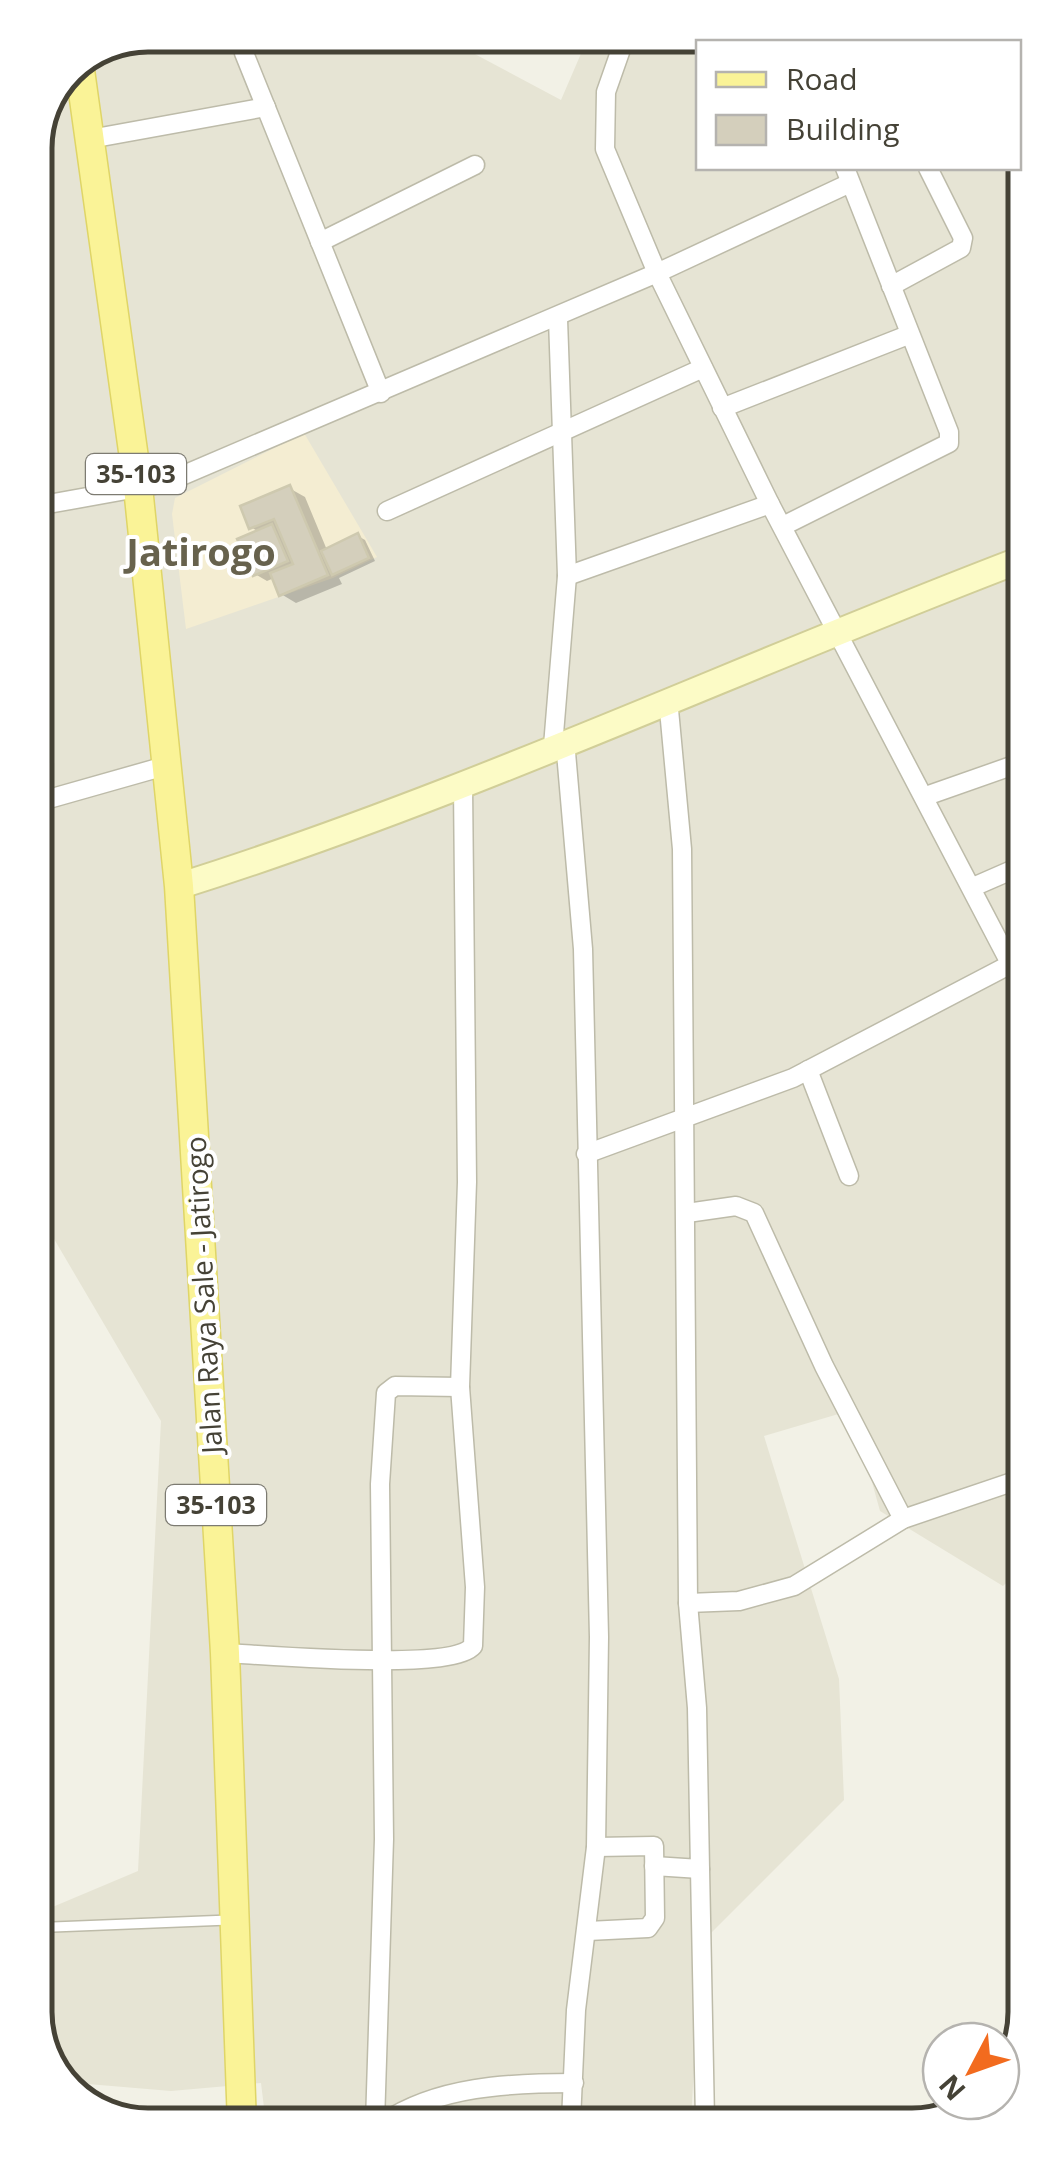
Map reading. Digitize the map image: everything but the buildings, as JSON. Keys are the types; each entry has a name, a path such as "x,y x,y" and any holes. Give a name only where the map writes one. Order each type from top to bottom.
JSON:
{"main road":[{"name":"35-103","path":"82,80 138,487 178,886"},
{"path":"178,886 292,850 462,786 838,629 1008,565"},
{"name":"Jalan Raya Sale - Jatirogo","path":"178,886 225,1653 241,2108"}],"street":[{"path":"244,52 381,393"},
{"path":"620,53 606,92 605,150 657,273 770,504 1008,958"},
{"path":"90,139 266,108"},
{"path":"320,242 475,165"},
{"path":"891,286 961,248 963,238 929,170"},
{"path":"53,503 165,483 558,319 847,176 950,432 950,443 784,526"},
{"path":"558,319 567,576 559,744 583,949 600,1636 596,1847 576,2010 572,2108"},
{"path":"722,408 908,335"},
{"path":"387,511 703,368"},
{"path":"567,576 770,504"},
{"path":"668,700 682,850 688,1603 697,1708 706,2108"},
{"path":"53,798 165,766"},
{"path":"926,796 1008,767"},
{"path":"225,1653 380,1662 460,1653 474,1646 475,1587 460,1388 468,1182 462,786"},
{"path":"973,887 1008,872"},
{"path":"586,1154 686,1120 808,1070 1008,966"},
{"path":"808,1070 849,1176"},
{"path":"687,1212 736,1206 754,1213 824,1366 903,1519"},
{"path":"376,2108 384,1839 380,1484 386,1393 395,1386 460,1388"},
{"path":"688,1603 739,1600 794,1586 903,1519 1008,1483"},
{"path":"588,1931 652,1926 654,1848 649,1844 596,1847"},
{"path":"654,1866 700,1869"},
{"path":"409,2108 517,2083 574,2083"}],"lane":[{"path":"53,1928 232,1920"}],"shaded area":[{"path":"472,52 561,100 581,53 696,53 696,170 1008,170 1008,1581 1003,1586 880,1511 852,1410 764,1436 839,1679 844,1800 701,1943 692,2108 264,2108 261,2083 171,2091 85,2084 72,2071 54,2032 52,1907 138,1871 161,1421 52,1236 53,142 56,123 69,95 95,69 129,54"},
{"path":"304,433 377,557 333,578 186,629 172,514 175,498"}],"district":[{"name":"Jatirogo","path":"201,553"}]}
